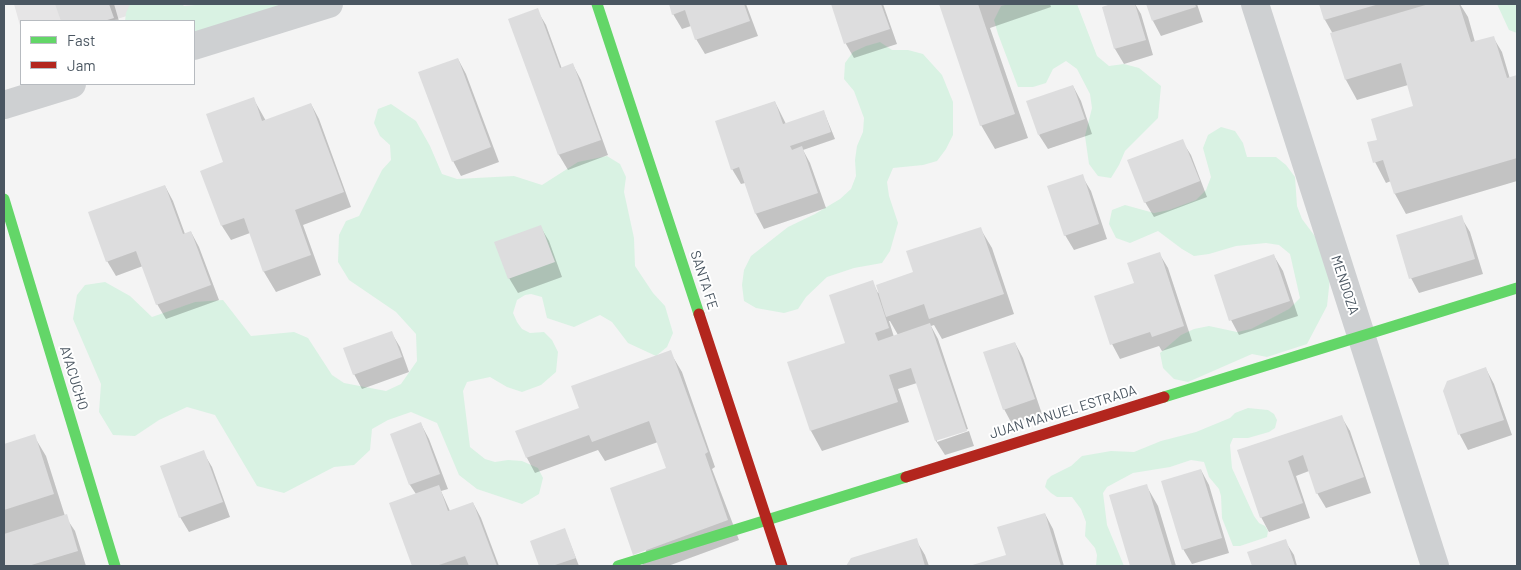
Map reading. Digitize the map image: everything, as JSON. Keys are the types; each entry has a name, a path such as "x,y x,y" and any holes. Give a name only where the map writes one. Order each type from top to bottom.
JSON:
{"street":[{"path":"195,46 329,4"},
{"name":"SANTA FE","path":"597,4 782,566"},
{"name":"MENDOZA","path":"1255,4 1435,566"},
{"path":"4,105 69,85"},
{"name":"AYACUCHO","path":"4,200 116,566"},
{"name":"JUAN MANUEL ESTRADA","path":"618,566 1517,288"}],"shaded area":[{"path":"14,4 168,4 113,20 20,20 20,25"}],"green space":[{"path":"130,4 182,4 184,6 206,4 304,4 195,37 195,20 125,20"},
{"path":"1008,4 1077,4 1097,56 1109,66 1124,64 1139,68 1161,86 1158,118 1125,151 1111,178 1098,176 1089,164 1085,136 1092,108 1090,94 1077,69 1066,61 1053,69 1046,83 1033,87 1018,87 994,20 1001,6"},
{"path":"1497,4 1517,4 1517,33 1509,30"},
{"path":"880,42 892,50 908,50 923,54 942,75 953,102 953,135 937,161 923,165 893,168 887,182 889,196 898,223 890,251 882,263 854,268 827,277 806,297 798,309 784,313 756,308 744,301 742,285 744,270 751,256 788,227 840,199 851,189 856,176 855,160 857,146 863,132 864,118 854,91 844,79 845,63 853,52"},
{"path":"391,104 416,121 430,146 442,174 457,179 514,176 542,185 578,162 607,156 620,164 626,177 624,192 634,238 635,266 653,293 665,306 673,333 667,347 656,356 628,343 612,322 600,315 574,327 547,318 542,297 531,294 517,300 513,313 522,329 530,333 544,332 552,340 558,352 556,372 541,385 522,392 507,387 490,377 467,382 463,391 470,447 485,459 495,462 508,460 522,461 538,468 543,478 539,494 522,504 477,489 459,475 437,423 411,412 388,420 372,429 370,450 354,465 334,467 284,493 257,486 215,415 187,407 159,420 135,436 113,435 99,412 101,384 73,319 77,295 85,285 105,282 130,296 152,317 195,302 223,300 251,336 294,332 308,338 332,375 344,383 386,391 401,384 417,361 416,334 396,312 349,280 338,262 339,235 346,221 359,216 382,170 391,160 390,145 380,136 374,123 378,109"},
{"path":"1221,127 1235,131 1243,143 1247,157 1276,157 1286,165 1295,177 1297,206 1302,219 1329,255 1331,269 1327,306 1307,344 1267,357 1252,354 1188,382 1174,379 1163,368 1160,353 1181,335 1194,329 1209,326 1237,332 1251,329 1289,309 1300,298 1290,254 1279,245 1266,243 1236,246 1209,254 1194,256 1158,231 1130,243 1116,238 1109,224 1112,210 1125,205 1154,213 1169,210 1196,200 1206,190 1211,177 1203,148 1208,135"},
{"path":"1248,408 1268,410 1274,414 1277,420 1275,428 1269,432 1248,438 1233,438 1230,445 1232,468 1254,516 1268,531 1267,537 1240,546 1233,546 1222,518 1219,489 1209,477 1204,462 1191,460 1170,467 1133,473 1107,487 1103,493 1107,525 1124,566 1096,566 1097,555 1095,548 1085,536 1086,522 1081,509 1072,497 1057,497 1051,493 1045,487 1047,480 1071,466 1082,456 1111,451 1134,452 1161,441 1196,432 1230,418 1235,413"}],"building":[{"path":"55,4 109,4 114,18 107,20 61,20"},
{"path":"669,4 744,4 750,21 695,40 685,10 672,15"},
{"path":"831,4 881,4 890,29 844,44"},
{"path":"939,4 978,4 1015,114 980,126"},
{"path":"1111,4 1135,4 1146,40 1114,49 1102,7"},
{"path":"1146,4 1195,4 1196,7 1152,21"},
{"path":"1319,4 1379,4 1324,20"},
{"path":"1429,4 1459,4 1471,42 1494,36 1507,78 1517,75 1517,158 1394,194 1383,160 1373,163 1367,142 1377,140 1371,119 1413,106 1401,63 1345,80 1330,33"},
{"path":"538,8 560,68 573,63 601,140 558,155 508,19"},
{"path":"458,58 491,147 452,162 418,72"},
{"path":"1073,85 1085,119 1038,135 1026,101"},
{"path":"254,97 262,121 311,103 344,192 295,210 311,255 263,272 244,218 221,226 200,171 223,162 206,114"},
{"path":"775,101 783,124 824,110 831,132 790,146 792,150 802,146 818,193 755,214 739,167 731,170 715,121"},
{"path":"1183,139 1200,181 1144,203 1127,160"},
{"path":"1083,174 1099,224 1064,236 1047,186"},
{"path":"165,185 183,234 191,231 211,285 156,305 136,251 106,262 88,212"},
{"path":"1462,215 1475,259 1409,279 1396,235"},
{"path":"541,225 555,262 508,279 494,242"},
{"path":"981,227 1004,294 929,319 924,304 886,317 876,285 913,272 906,251"},
{"path":"1160,252 1184,326 1152,337 1150,332 1110,345 1094,296 1134,283 1127,263"},
{"path":"1274,254 1290,301 1229,321 1214,275"},
{"path":"873,280 889,328 875,333 878,341 930,323 967,431 935,441 911,368 889,375 898,402 810,431 787,362 845,343 829,295"},
{"path":"392,331 402,357 353,375 343,348"},
{"path":"1015,342 1035,399 1003,410 983,352"},
{"path":"671,350 708,452 705,454 728,520 633,555 610,488 666,468 649,421 592,442 589,435 526,458 515,431 579,408 571,386"},
{"path":"1486,367 1504,420 1458,435 1443,391 1447,381"},
{"path":"1342,415 1364,477 1316,494 1303,455 1288,461 1303,503 1260,518 1237,450"},
{"path":"421,422 440,474 409,485 390,434"},
{"path":"35,434 54,494 4,510 4,444"},
{"path":"204,450 223,502 179,518 160,466"},
{"path":"1201,469 1222,538 1182,550 1161,481"},
{"path":"1147,484 1172,566 1130,566 1109,495"},
{"path":"439,485 448,511 473,502 497,566 469,566 465,556 436,566 412,566 389,503"},
{"path":"1045,513 1061,566 969,566 1006,555 997,527"},
{"path":"67,514 78,551 28,566 4,566 4,534"},
{"path":"565,528 576,558 552,566 539,566 530,541"},
{"path":"917,538 925,566 846,566 851,558"},
{"path":"1286,539 1295,566 1252,566 1247,552"}],"traffic: fast":[{"path":"597,4 699,314"},
{"path":"4,199 115,566"},
{"path":"1164,397 1517,288"},
{"path":"618,566 906,477"}],"traffic: jam":[{"path":"699,314 782,566"},
{"path":"906,477 1164,397"}]}
